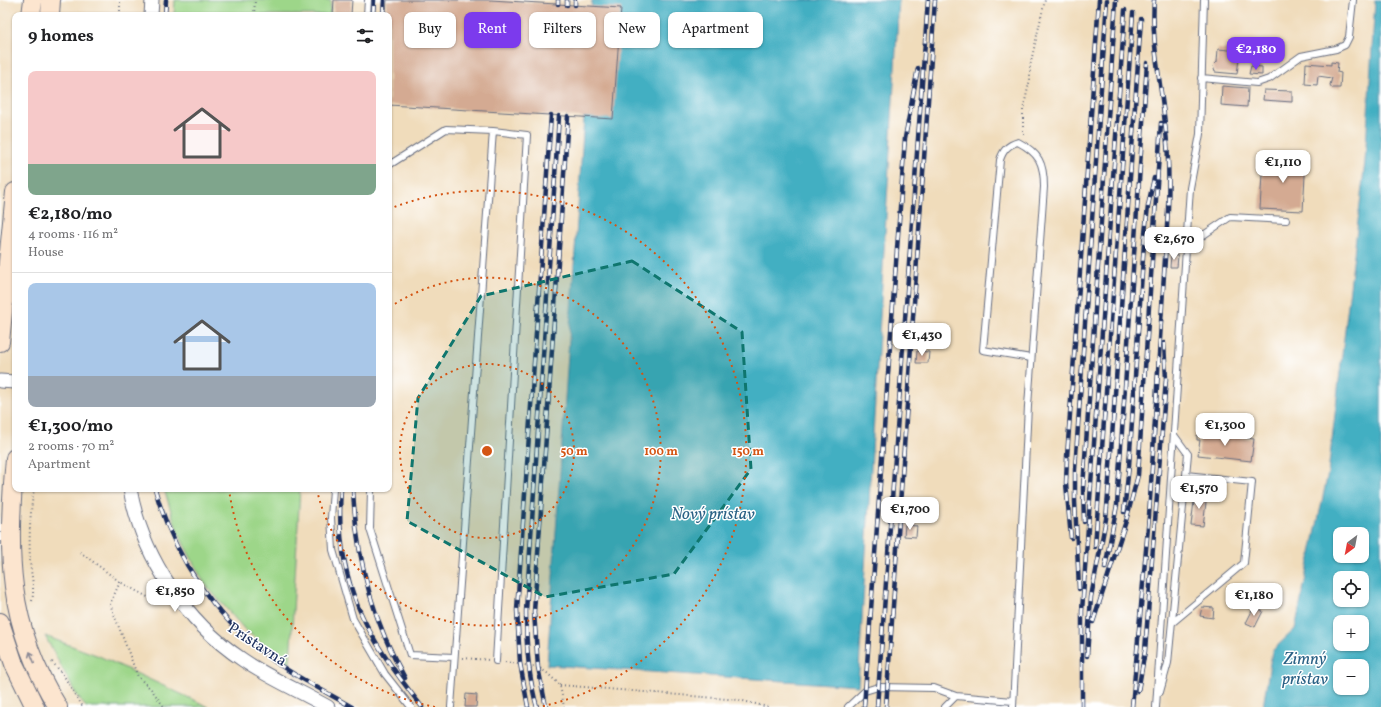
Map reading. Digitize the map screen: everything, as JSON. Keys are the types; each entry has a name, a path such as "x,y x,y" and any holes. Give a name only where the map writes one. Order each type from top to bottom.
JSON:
{"main road":[{"path":"31,12 33,0"},
{"path":"50,12 51,0"},
{"path":"0,342 12,222"},
{"path":"12,492 10,522 10,559 14,593 20,623 28,649 38,673 58,707"},
{"path":"0,622 14,664 35,707"}],"street":[{"path":"151,12 152,0"},
{"path":"0,381 12,382"},
{"name":"Prístavná","path":"131,492 138,520 160,571 174,592 196,619 226,648 244,661 328,707"}],"lane":[{"path":"367,12 368,0"},
{"path":"1156,705 1190,188 1200,134 1204,0"},
{"path":"1201,78 1257,82 1269,79 1301,56 1336,49 1345,45 1350,37 1353,0"},
{"path":"392,164 446,129 493,131 527,135 496,661"},
{"path":"451,707 493,131"},
{"path":"848,707 865,692 878,687 934,688 956,696 1013,704 1031,358 1044,180 1039,159 1032,149 1018,142 1011,144 1003,151 1000,160 983,350 1031,358"},
{"path":"1186,247 1230,217 1286,220"},
{"path":"1156,705 1168,662 1188,454 1174,435"},
{"path":"1172,623 1244,563 1252,482 1186,475"},
{"path":"333,492 331,518 333,550 353,619 385,674 411,707"},
{"path":"371,492 370,529 410,655 454,657"},
{"path":"945,707 956,696"}],"path":[{"path":"120,0 120,12"},
{"path":"254,12 255,0"},
{"path":"1024,146 1022,128 1023,110 1030,80 1030,66 1045,0"},
{"path":"30,607 34,593 30,562 31,507 34,492"},
{"path":"80,552 120,582 155,601 174,592"},
{"path":"120,582 110,604 138,677 151,689 164,707"},
{"path":"47,657 62,673 83,707"},
{"path":"454,657 538,667 560,684 739,700 768,707"},
{"path":"560,684 564,707"}],"highlighted area":[{"path":"632,261 742,332 751,469 674,574 545,597 407,521 418,398 481,296"}],"green space":[{"path":"175,0 331,0 330,12 174,12"},
{"path":"165,492 300,492 290,664 246,631 204,583 178,533"},
{"path":"45,636 99,656 209,707 86,707 77,696"}],"water":[{"name":"Nový prístav","path":"592,0 899,0 858,686 547,665 589,48 596,48 596,12 591,12"},
{"name":"Zimný prístav","path":"1375,0 1381,0 1381,702 1379,707 1263,707 1272,651 1295,629 1328,473 1365,162"}],"building":[{"path":"334,0 352,0 351,12 333,12"},
{"path":"387,0 491,0 621,8 621,12 604,12 604,48 618,48 613,119 392,105 392,12 386,12"},
{"path":"1218,49 1240,51 1237,74 1215,72 1213,66 1217,62"},
{"path":"1331,62 1338,63 1337,72 1341,73 1340,88 1332,88 1330,85 1332,78 1318,76 1317,85 1305,84 1306,63 1331,65"},
{"path":"1251,66 1262,67 1262,75 1249,74"},
{"path":"1222,86 1248,88 1247,107 1221,105"},
{"path":"1264,90 1292,91 1292,102 1263,100"},
{"path":"1263,156 1306,158 1303,211 1260,209"},
{"path":"1171,255 1178,256 1177,267 1170,267"},
{"path":"917,351 929,352 928,363 916,363"},
{"path":"1201,432 1254,439 1251,461 1198,455 1200,440 1197,440 1197,435 1200,435"},
{"path":"1195,494 1207,495 1203,526 1191,525"},
{"path":"905,525 917,526 916,537 904,536"},
{"path":"1202,607 1214,608 1213,618 1200,616"},
{"path":"1254,607 1263,611 1255,627 1246,623"},
{"path":"466,694 477,695 476,707 465,707"}],"railway":[{"path":"165,12 166,0"},
{"path":"373,12 374,0"},
{"path":"383,12 384,0"},
{"path":"567,0 567,5"},
{"path":"575,0 575,5"},
{"path":"877,707 928,0"},
{"path":"886,707 935,0"},
{"path":"1071,538 1066,483 1067,457 1099,0"},
{"path":"1079,589 1075,470 1107,0"},
{"path":"1084,522 1083,488 1116,0"},
{"path":"1132,707 1149,516 1169,178 1167,146 1155,46 1153,15 1154,0"},
{"path":"1082,707 1082,611 1125,10"},
{"path":"1095,547 1133,13"},
{"path":"1087,656 1091,597 1106,519 1141,19"},
{"path":"1105,568 1117,505 1147,63"},
{"path":"864,707 905,138 918,68"},
{"path":"528,707 520,663 517,610 551,115"},
{"path":"537,707 531,683 528,659 526,611 559,116"},
{"path":"546,707 538,667 534,612 568,116"},
{"path":"1093,622 1126,521 1138,475 1161,123"},
{"path":"1124,512 1129,466 1144,243 1148,206 1154,178"},
{"path":"1138,691 1145,651 1166,379 1164,343"},
{"path":"156,492 173,539 185,562 215,606 233,626 274,661 302,679 352,707"},
{"path":"341,492 340,522 343,552 349,580 358,606 370,631 385,656 422,707"},
{"path":"353,492 358,538 368,586 383,633 405,678"}]}
